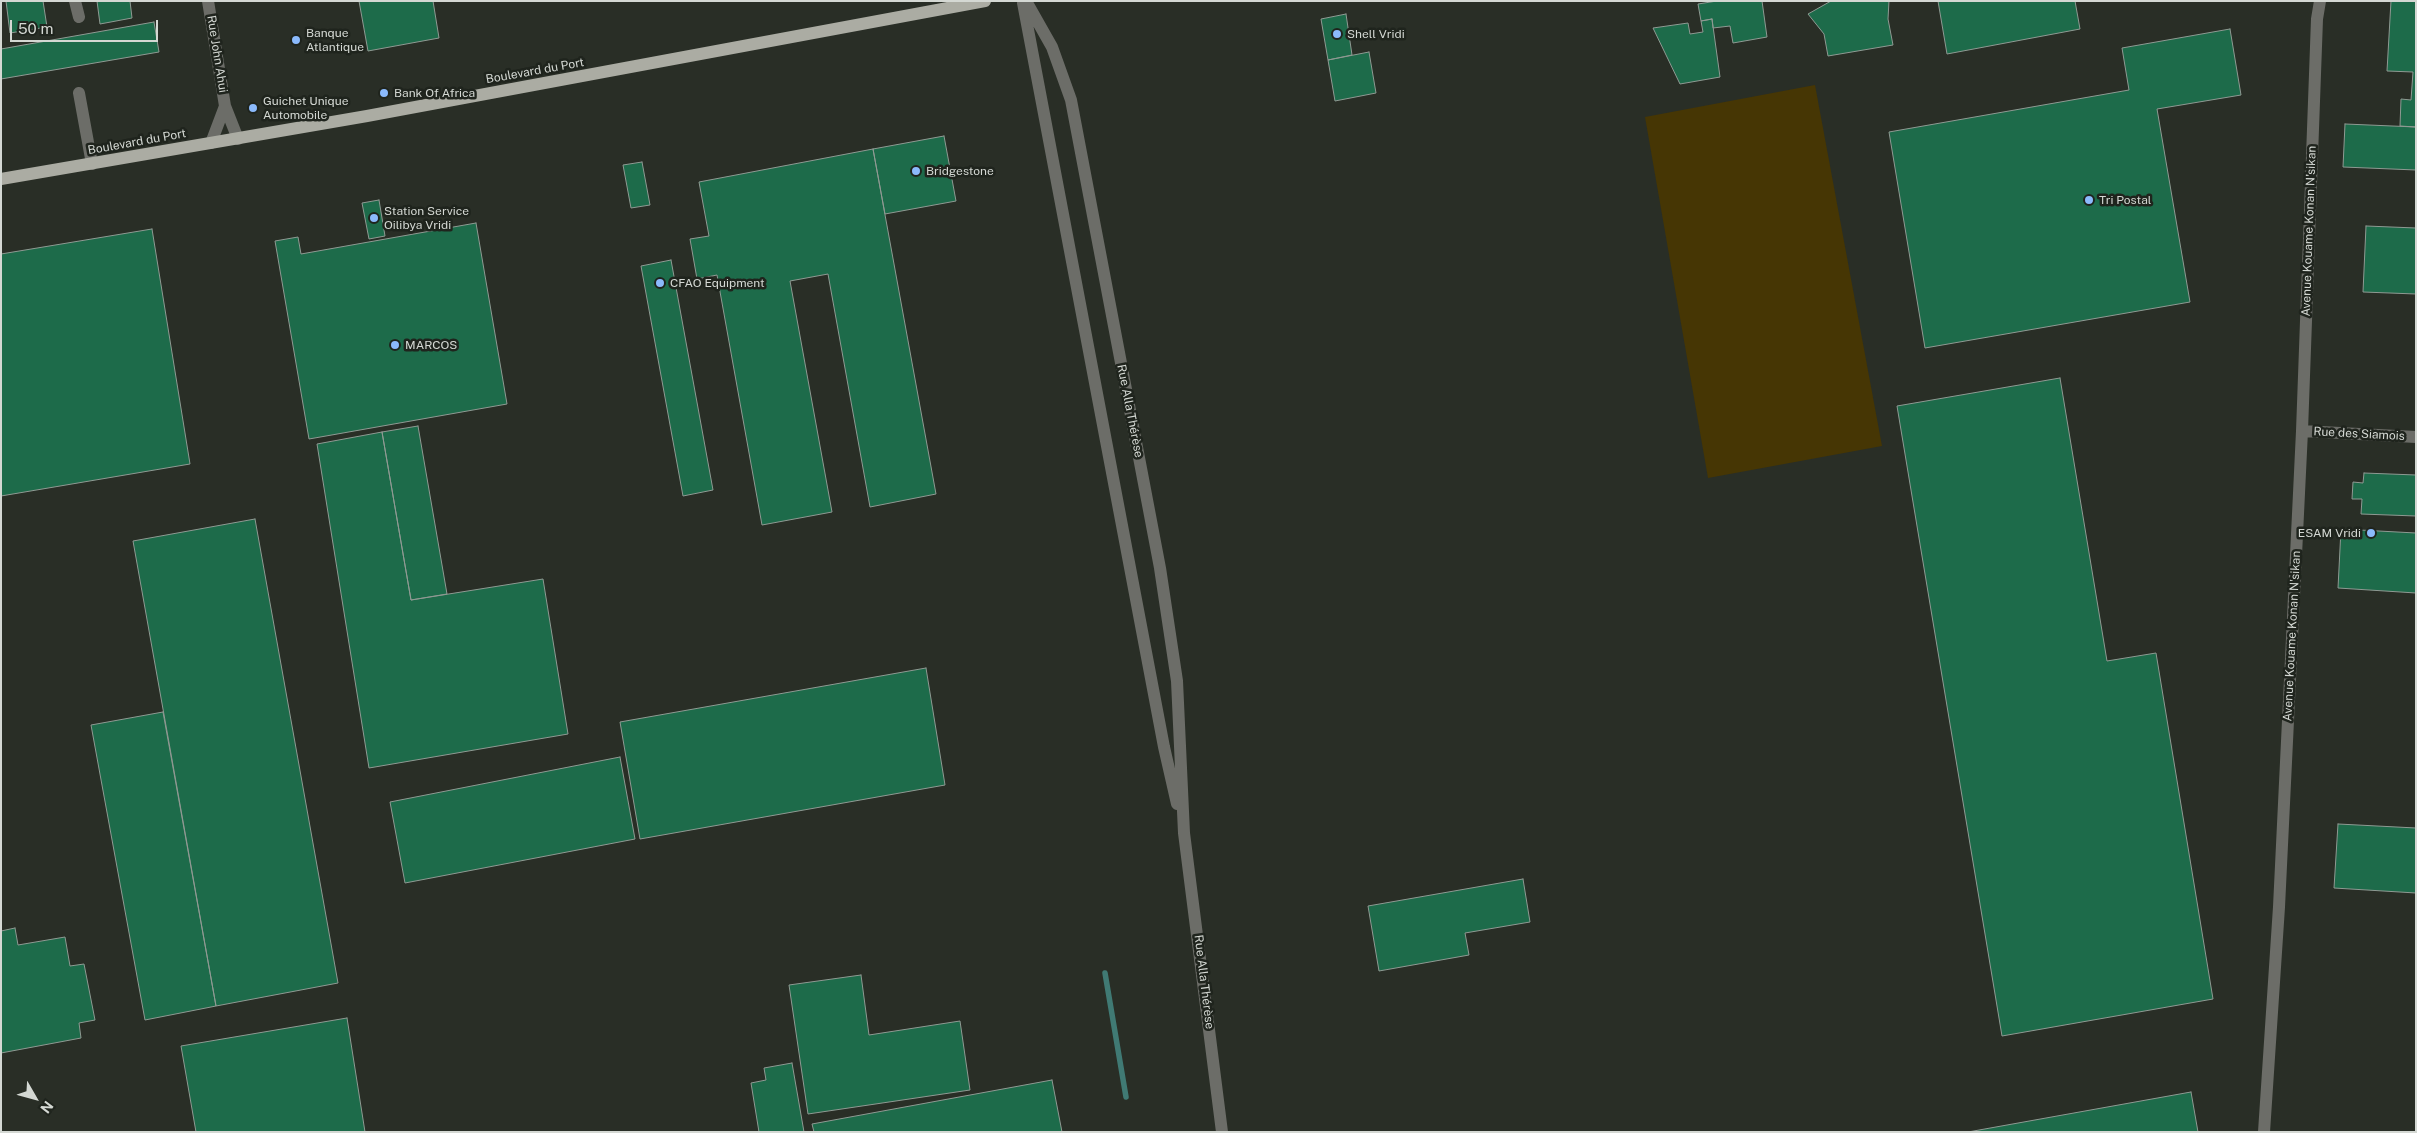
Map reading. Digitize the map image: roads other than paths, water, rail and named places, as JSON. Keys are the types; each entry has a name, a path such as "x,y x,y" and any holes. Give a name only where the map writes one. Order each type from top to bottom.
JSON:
{"main road":[{"name":"Boulevard du Port","path":"1,179 238,139 985,1"}],"street":[{"path":"76,1 79,17"},
{"name":"Rue John Ahui","path":"208,1 225,106 238,139"},
{"name":"Rue Alla Thérèse","path":"1024,1 1164,747 1184,833"},
{"name":"Rue Alla Thérèse","path":"1024,1 1052,47 1071,100 1149,509 1177,681 1184,833 1222,1132"},
{"name":"Avenue Kouame Konan N'sikan","path":"2313,1 2317,19"},
{"name":"Avenue Kouame Konan N'sikan","path":"2264,1132 2280,907 2302,431 2317,19 2320,1"},
{"path":"79,93 92,164"},
{"name":"Rue John Ahui","path":"211,143 225,106"},
{"name":"Rue des Siamois","path":"2302,431 2416,437"}],"waterway":[{"path":"1105,973 1126,1097"}],"place":[{"name":"Shell Vridi","path":"1337,34"},
{"name":"Banque Atlantique","path":"296,40"},
{"name":"Bank Of Africa","path":"384,93"},
{"name":"Guichet Unique Automobile","path":"253,108"},
{"name":"Bridgestone","path":"916,171"},
{"name":"Tri Postal","path":"2089,200"},
{"name":"Station Service Oilibya Vridi","path":"374,218"},
{"name":"CFAO Equipment","path":"660,283"},
{"name":"MARCOS","path":"395,345"},
{"name":"ESAM Vridi","path":"2371,533"}]}
